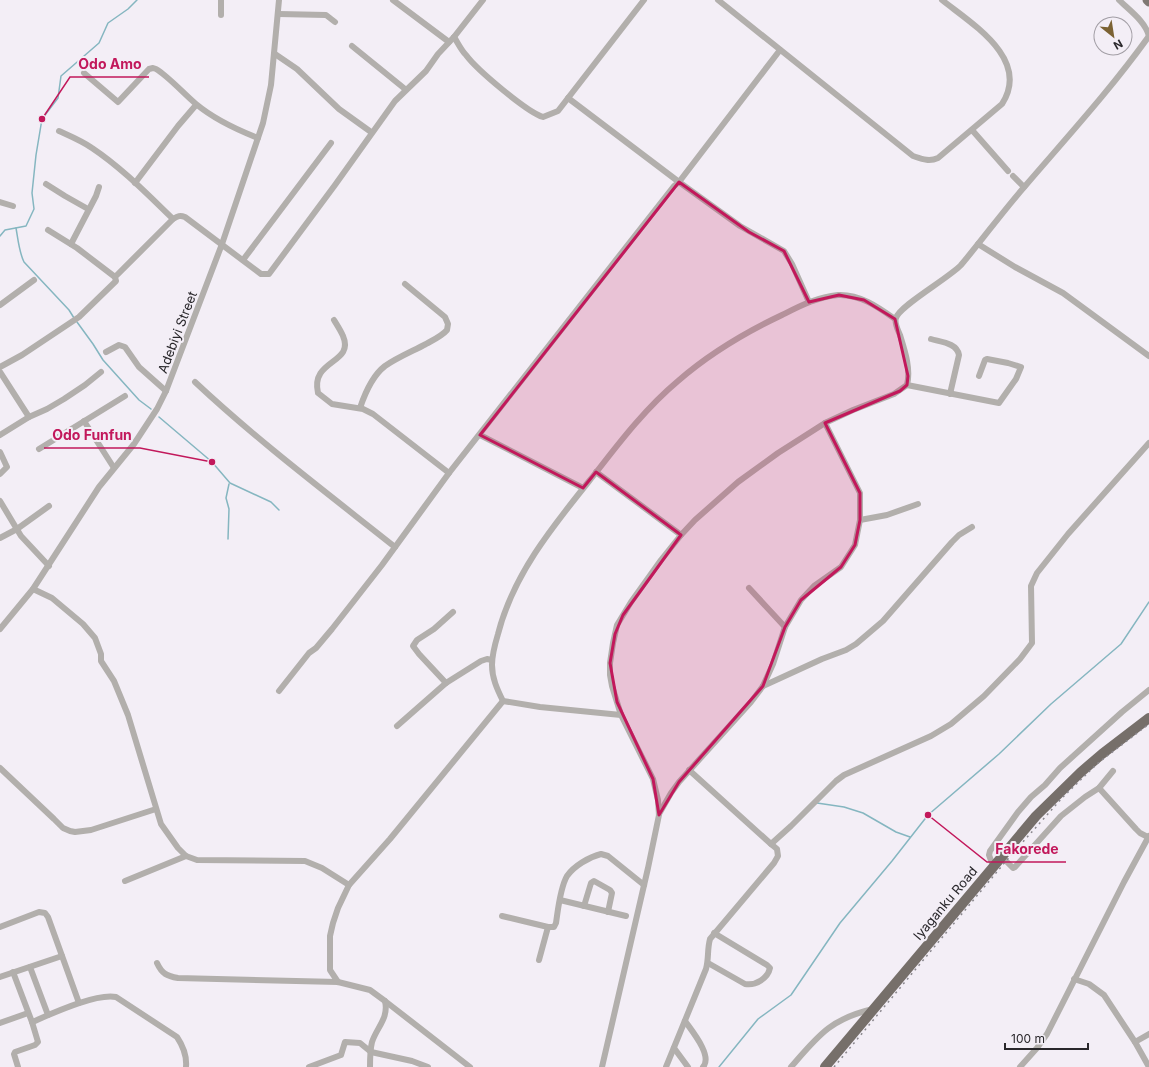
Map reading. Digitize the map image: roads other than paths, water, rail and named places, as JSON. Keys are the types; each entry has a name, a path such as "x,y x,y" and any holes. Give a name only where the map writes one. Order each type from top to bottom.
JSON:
{"highway":[{"name":"Iyaganku Road","path":"825,1067 872,1009 1036,816 1066,785 1102,754 1149,718"}],"street":[{"path":"221,0 221,15"},
{"name":"Adebiyi Street","path":"0,629 33,589 99,487 138,438 157,409 166,391 222,244 258,138 268,100 275,54 279,0"},
{"path":"393,0 449,42"},
{"path":"0,367 22,355 79,317 116,282 115,277 173,219 181,216 185,217 261,274 266,275 270,273 395,101 426,71 438,54 454,37 483,0"},
{"path":"454,37 465,55 477,68 537,115 543,117 558,111 644,0"},
{"path":"718,0 913,156 925,160 933,160 938,158 1002,104 1007,97 1010,79 1009,70 1002,53 991,39 942,0"},
{"path":"895,319 901,310 959,266 1024,187 1111,88 1149,36 1146,28 1119,0"},
{"path":"279,14 326,15 335,22"},
{"path":"352,46 405,90"},
{"path":"278,691 309,653 316,648 327,635 382,565 394,546 449,473 674,186 680,182 780,50"},
{"path":"275,54 297,69 339,109 371,132"},
{"path":"84,73 118,102 150,69 153,68 158,70 196,105 217,120 258,138"},
{"path":"568,98 745,229 784,252 792,264 809,302"},
{"path":"135,182 196,105"},
{"path":"972,130 1010,174 1024,187"},
{"path":"59,131 91,147 135,182 173,219"},
{"path":"243,260 331,142"},
{"path":"46,184 88,209"},
{"path":"71,244 96,196 99,187"},
{"path":"0,202 13,206"},
{"path":"48,230 71,244 115,277"},
{"path":"978,244 1015,267 1063,293 1149,356"},
{"path":"0,305 34,280"},
{"path":"360,408 369,386 384,366 436,338 447,330 448,324 445,317 405,284"},
{"path":"503,701 492,674 492,660 501,620 517,583 534,556 596,472 651,407 676,382 698,364 750,330 809,302 825,297 849,296 868,302 895,319 907,363 907,385"},
{"path":"334,320 343,336 345,348 341,356 327,365 320,373 316,383 318,392 332,404 360,408 373,414 449,473"},
{"path":"931,339 955,346 958,350 959,355 950,394"},
{"path":"106,352 119,345 125,347 139,367 166,391"},
{"path":"602,1067 659,815 658,800 653,779 621,714 610,675 610,663 616,630 623,615 681,534 744,478 785,449 825,423 894,394 907,385 999,403 1016,380 1021,367 987,359 985,360 979,376"},
{"path":"0,372 29,417"},
{"path":"0,435 29,417 64,399 85,385 100,372"},
{"path":"195,382 272,450 394,546"},
{"path":"39,449 125,396"},
{"path":"84,421 114,468"},
{"path":"659,815 671,793 689,770 751,702 762,686 773,664 785,627 800,600 807,592 841,567 855,545 860,520 860,492 825,423"},
{"path":"480,435 583,488"},
{"path":"771,844 844,775 931,736 951,724 984,696 1020,659 1032,643 1032,581 1068,534 1149,443"},
{"path":"0,452 6,467 0,474"},
{"path":"596,472 681,534"},
{"path":"0,501 21,536 49,566"},
{"path":"860,520 887,515 918,504"},
{"path":"0,538 17,529 49,506"},
{"path":"762,686 846,650 856,644 883,621 952,542 959,535 972,527"},
{"path":"749,588 785,627"},
{"path":"33,589 52,598 83,624 95,638 101,654 101,661 110,674 128,715 156,809 166,832 186,856 197,860 211,861 304,861 322,868 349,885"},
{"path":"446,683 419,654 414,646 417,640 434,629 453,612"},
{"path":"397,726 446,683 481,661 487,659 492,660"},
{"path":"1113,771 1099,788 1085,796 1061,816 1016,867 1013,868 1006,861 997,862 989,855 990,851 1018,812 1068,760 1149,690"},
{"path":"503,701 540,707 621,714"},
{"path":"338,982 330,970 330,936 338,908 349,885 390,840 503,701"},
{"path":"0,768 63,828 70,831 76,832 91,830 126,817 156,809"},
{"path":"666,1067 708,963 707,949 710,939 774,863 778,856 777,849 689,770"},
{"path":"1020,1067 1043,1040 1124,882 1149,837 1140,833 1099,788"},
{"path":"502,916 552,927 555,925 567,876 584,861 601,854 608,856 644,885"},
{"path":"125,881 186,856"},
{"path":"584,906 591,883 594,881 610,890 612,893 608,912"},
{"path":"560,900 626,916"},
{"path":"0,927 39,912 45,913 48,917 80,1003"},
{"path":"539,960 548,927"},
{"path":"708,963 745,984 751,985 758,982 768,974 770,968 714,933"},
{"path":"0,977 62,956"},
{"path":"157,963 163,974 178,978 338,982 370,990 470,1067"},
{"path":"30,967 48,1015"},
{"path":"13,972 32,1022 38,1043 15,1052 14,1056 18,1067"},
{"path":"1074,978 1090,984 1104,995 1135,1042 1148,1067"},
{"path":"32,1022 80,1003 111,996 122,1001 177,1037 184,1047 186,1067"},
{"path":"370,1067 372,1044 375,1034 386,1014 387,1007 385,1001"},
{"path":"791,1067 820,1033 849,1016 872,1009"},
{"path":"0,1023 28,1013"},
{"path":"384,1019 400,1013"},
{"path":"685,1021 697,1038 706,1056 707,1060 703,1067"},
{"path":"1135,1042 1149,1034"},
{"path":"309,1067 340,1055 345,1042 360,1043 371,1052 424,1064 428,1067"},
{"path":"674,1048 688,1067"}],"waterway":[{"path":"0,236 5,230 26,226 34,209 32,193 42,119 58,98 61,76 99,43 108,23 128,9 137,0"},
{"path":"16,228 24,262 69,310 74,318"},
{"path":"77,322 103,360 139,400 151,409"},
{"path":"159,417 212,462 230,483 271,502 279,510"},
{"path":"228,539 229,509 226,498 229,484"},
{"path":"719,1067 758,1019 791,995 840,923 928,815 999,754 1051,704 1121,644 1149,602"},
{"path":"817,803 844,807 863,813 896,832 910,837"}],"railway":[{"path":"834,1067 1006,861 1062,798 1098,763 1149,724"}],"place":[{"name":"Odo Amo","path":"42,119"},
{"name":"Odo Funfun","path":"212,462"},
{"name":"Fakorede","path":"928,815"}]}
